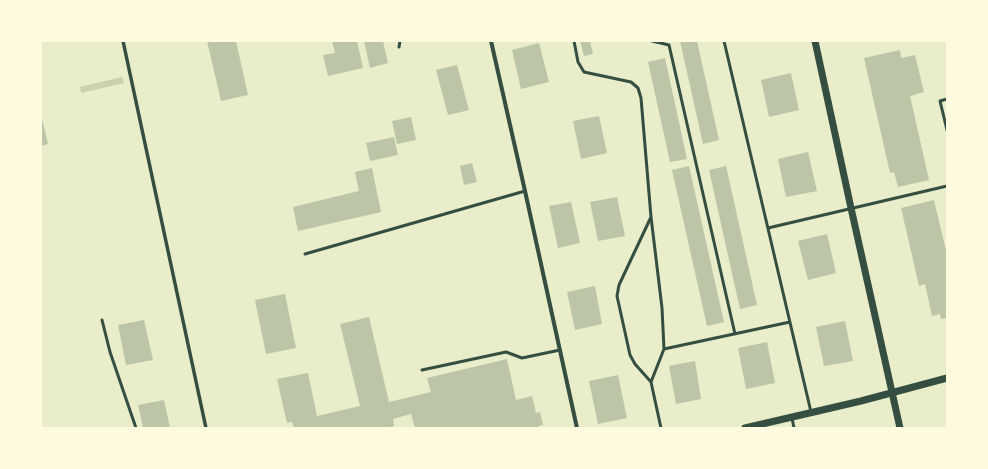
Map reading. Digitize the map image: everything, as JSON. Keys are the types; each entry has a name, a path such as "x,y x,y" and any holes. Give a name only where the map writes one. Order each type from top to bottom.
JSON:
{"street":[{"path":"123,41 206,428"},
{"path":"491,41 577,428"},
{"path":"815,41 900,428"},
{"path":"745,428 892,393 947,378"}],"lane":[{"path":"399,47 400,41"},
{"path":"574,41 578,62 584,72 631,82 638,88 641,98 651,217 662,308 664,349 652,382"},
{"path":"652,41 669,45 735,334"},
{"path":"724,41 811,412"},
{"path":"947,99 940,101 947,130"},
{"path":"768,228 947,186"},
{"path":"305,254 525,191"},
{"path":"651,217 619,285 617,296 630,355 652,382 661,428"},
{"path":"102,320 110,352 136,428"},
{"path":"664,349 790,322"},
{"path":"422,370 506,352 522,358 560,350"},
{"path":"792,417 794,428"}],"green space":[{"path":"122,77 124,83 81,93 80,87"}],"building":[{"path":"207,41 236,41 248,95 221,101"},
{"path":"332,41 357,41 363,68 328,76 323,55 335,53"},
{"path":"364,41 383,41 388,63 370,68"},
{"path":"580,41 590,41 593,54 584,56"},
{"path":"680,41 697,41 719,140 703,144"},
{"path":"539,43 549,82 521,89 512,50"},
{"path":"900,50 901,58 915,55 924,92 910,96 929,180 898,187 894,172 890,173 864,58"},
{"path":"665,58 687,159 670,162 648,62"},
{"path":"457,65 469,110 448,115 436,70"},
{"path":"791,73 799,110 769,117 761,80"},
{"path":"41,114 48,144 41,146"},
{"path":"599,116 607,153 581,159 573,121"},
{"path":"411,117 416,140 397,144 392,121"},
{"path":"394,137 398,155 370,161 366,143"},
{"path":"808,152 817,191 786,197 778,159"},
{"path":"472,163 477,182 464,185 460,166"},
{"path":"689,166 724,322 707,326 672,170"},
{"path":"726,166 757,305 740,309 709,170"},
{"path":"372,168 381,212 298,231 293,207 359,191 355,172"},
{"path":"617,197 625,236 598,241 590,202"},
{"path":"934,200 947,255 947,318 941,319 940,314 932,316 925,284 919,286 901,208"},
{"path":"571,202 580,243 558,248 549,206"},
{"path":"827,234 836,273 808,280 798,241"},
{"path":"595,286 602,324 575,330 567,292"},
{"path":"285,294 296,348 266,354 255,300"},
{"path":"369,317 389,402 431,392 427,378 507,359 516,400 532,396 536,413 540,412 543,425 535,428 415,428 411,414 393,419 394,426 386,428 294,428 292,422 287,423 277,379 308,373 317,416 360,406 340,324"},
{"path":"144,320 153,360 126,365 118,325"},
{"path":"845,321 853,361 824,366 816,327"},
{"path":"767,342 775,383 746,389 738,348"},
{"path":"695,361 701,399 676,404 669,366"},
{"path":"618,375 627,418 598,424 589,381"},
{"path":"164,400 170,428 143,428 138,405"}]}
